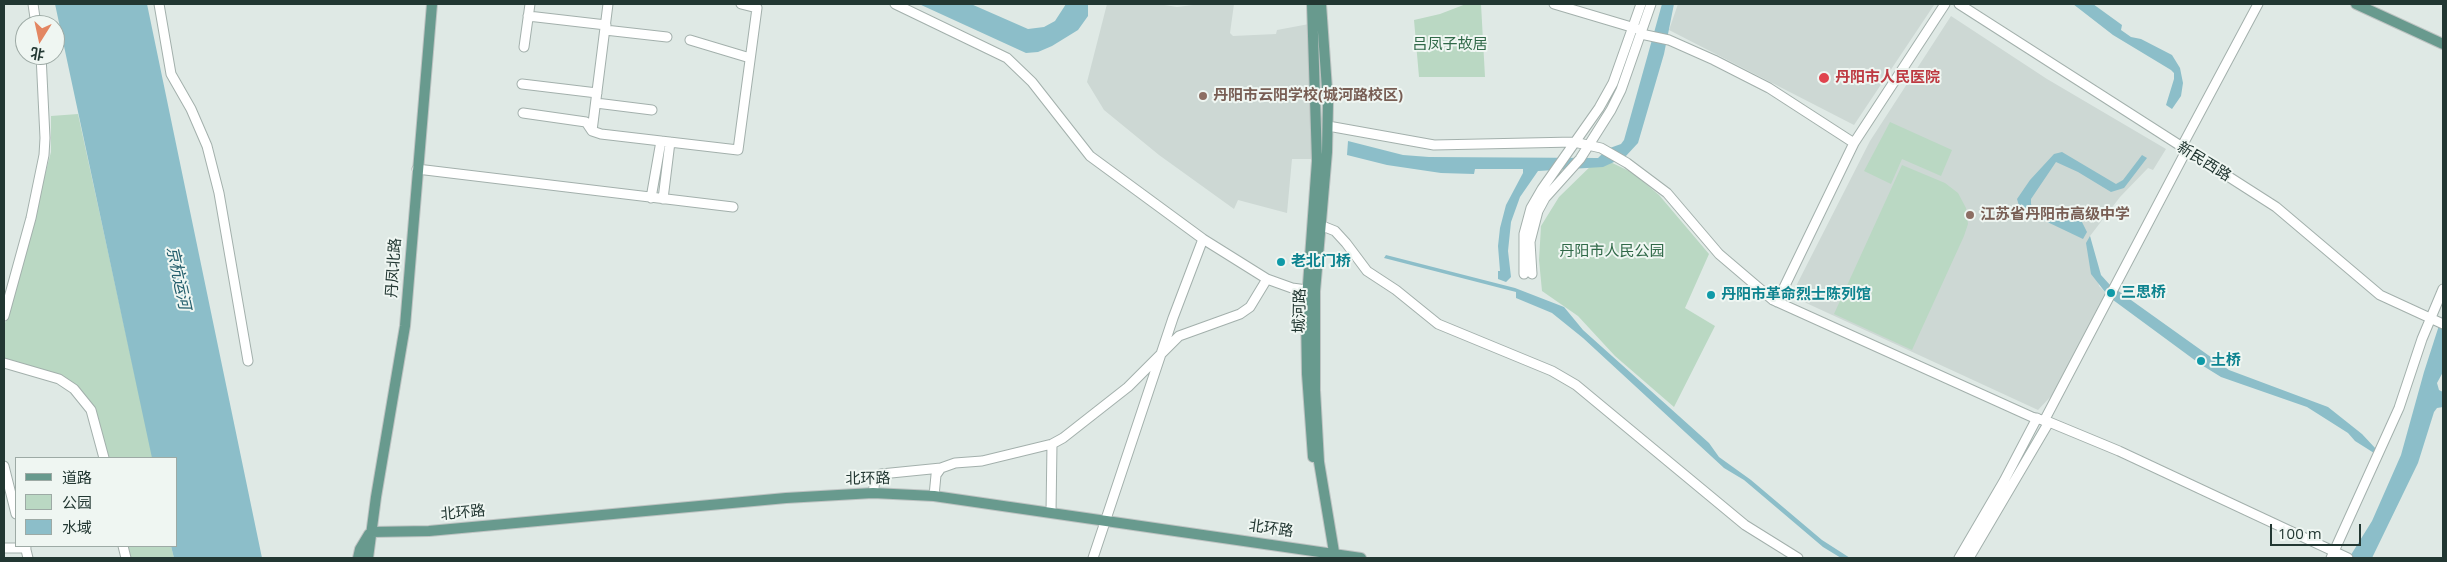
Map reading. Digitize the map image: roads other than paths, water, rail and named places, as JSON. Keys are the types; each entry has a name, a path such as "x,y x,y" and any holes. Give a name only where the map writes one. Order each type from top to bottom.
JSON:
{"main road":[{"name":"丹凤北路","path":"368,558 405,326 432,4"},
{"name":"城河路","path":"1312,4 1317,161 1311,290 1319,462 1332,556"},
{"name":"城河路","path":"1311,290 1324,197 1328,126 1321,4"},
{"path":"2356,4 2443,44"},
{"path":"2372,4 2443,38"},
{"name":"北环路","path":"371,532 429,531 786,498 873,493 934,496 1105,520 1332,556 1361,558"},
{"path":"358,558 360,549 371,532"}],"street":[{"path":"159,4 171,74 191,110 207,146 219,193 248,361"},
{"path":"524,47 530,4"},
{"path":"592,131 608,4"},
{"path":"523,113 586,122 592,131 738,150 756,8 741,4"},
{"path":"894,4 1008,58 1032,82 1090,156 1203,239 1267,279 1292,288 1311,290"},
{"path":"1554,4 1669,40 1714,60 1769,88 1854,143"},
{"path":"1641,4 1641,32 1613,83 1531,208 1522,249 1528,274 1530,242 1538,211 1545,198 1581,157 1621,90 1651,4"},
{"path":"1777,302 1854,143 1945,4"},
{"name":"新民西路","path":"1959,4 2276,207 2380,295 2443,324"},
{"path":"1968,558 2043,420 2258,4"},
{"path":"528,16 666,37"},
{"path":"690,40 750,58"},
{"path":"4,316 31,218 44,155 41,65"},
{"path":"522,84 597,93"},
{"path":"596,103 652,110"},
{"path":"1328,126 1434,145 1526,141 1576,142 1602,148 1651,178 1667,193 1720,254 1777,302 2043,420 2119,451 2332,555 2346,557"},
{"path":"651,198 665,141"},
{"path":"663,199 665,141"},
{"path":"417,169 733,207"},
{"path":"1320,225 1335,232 1346,243 1367,271 1396,290 1438,324 1552,371 1576,386 1745,526 1798,558"},
{"path":"1092,558 1164,351 1183,290 1203,239"},
{"path":"873,493 875,481 880,474 941,468 955,463 982,461 1052,444 1128,388 1179,336 1240,314 1250,307 1267,279"},
{"path":"2332,555 2399,408 2443,290"},
{"path":"4,363 58,379 74,389 91,410 104,457"},
{"path":"1959,558 2004,481 2043,420"},
{"path":"1051,513 1052,444"},
{"path":"4,466 15,510"},
{"path":"934,496 936,475 941,468"},
{"path":"4,548 25,547 28,558"}],"water":[{"name":"京杭运河","path":"55,4 147,4 262,558 174,558 171,547 178,547 178,457 152,457 65,51 65,15 57,15"},
{"path":"919,4 971,4 1028,29 1044,27 1055,21 1066,4 1088,4 1088,16 1078,30 1052,46 1038,52 1026,53"},
{"path":"1662,4 1674,4 1664,54 1638,143 1625,157 1603,167 1538,171 1520,197 1511,222 1508,251 1511,277 1506,282 1498,279 1498,271 1500,271 1498,246 1500,228 1506,205 1523,173 1523,169 1475,169 1474,174 1441,173 1387,165 1347,155 1348,141 1403,155 1429,157 1598,158 1607,149 1621,144 1624,140"},
{"path":"2073,4 2093,4 2122,25 2121,30 2131,37 2141,39 2172,55 2180,68 2183,83 2181,96 2172,109 2166,105 2174,73 2113,35"},
{"path":"2062,152 2116,184 2123,180 2142,155 2147,158 2124,188 2111,192 2078,172 2056,162 2031,199 2031,204 2034,210 2048,215 2075,216 2081,220 2087,232 2083,239 2020,209 2017,199 2030,180 2054,154"},
{"path":"2090,236 2101,275 2110,285 2229,370 2328,407 2362,434 2376,449 2374,453 2355,441 2348,433 2307,407 2221,377 2200,364 2109,297 2091,274 2086,243"},
{"path":"1386,255 1515,288 1564,307 1583,330 1709,443 1719,457 1751,480 1822,540 1850,558 1841,558 1823,547 1744,480 1724,468 1583,338 1552,313 1516,298 1516,292 1384,258"},
{"path":"2443,313 2443,372 2437,383 2439,390 2443,392 2443,407 2437,408 2434,412 2418,463 2372,558 2349,558 2372,521 2401,455"}],"place":[{"name":"丹阳市人民医院","path":"1824,78"},
{"name":"丹阳市云阳学校(城河路校区)","path":"1203,96"},
{"name":"江苏省丹阳市高级中学","path":"1970,215"},
{"name":"老北门桥","path":"1281,262"},
{"name":"三思桥","path":"2111,293"},
{"name":"丹阳市革命烈士陈列馆","path":"1711,295"},
{"name":"土桥","path":"2201,361"}],"park label":[{"name":"吕凤子故居","path":"1450,45"},
{"name":"丹阳市人民公园","path":"1612,252"}]}
